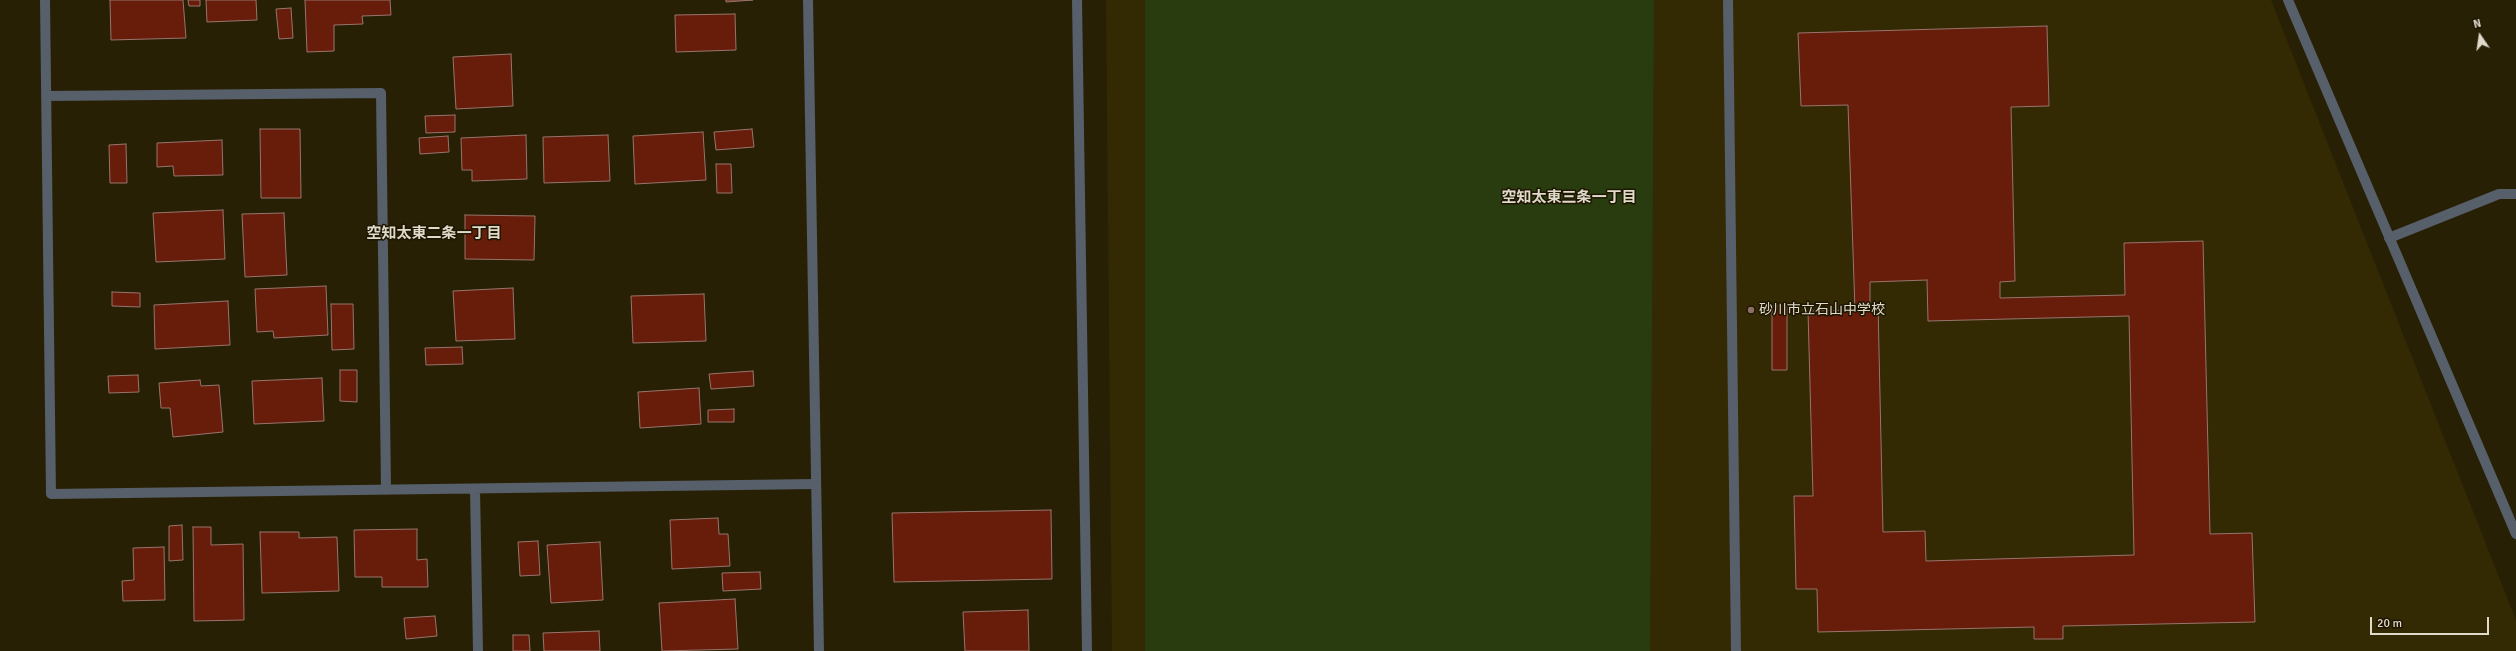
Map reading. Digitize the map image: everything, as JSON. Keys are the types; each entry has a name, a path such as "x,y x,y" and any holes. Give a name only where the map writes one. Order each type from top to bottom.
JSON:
{"street":[{"path":"44,0 51,494 816,484"},
{"path":"808,0 818,651"},
{"path":"1077,0 1087,651"},
{"path":"1728,0 1736,651"},
{"path":"2288,0 2516,534"},
{"path":"46,96 381,93 386,490"},
{"path":"2389,238 2499,194 2516,194"},
{"path":"475,489 478,651"}],"shaded area":[{"name":"砂川市立石山中学校","path":"1106,0 2271,0 2516,620 2516,651 1112,651"}],"green space":[{"path":"1145,0 1654,0 1650,651 1145,651"}],"building":[{"path":"110,0 183,0 186,38 111,40"},
{"path":"188,0 200,0 200,6 189,6"},
{"path":"206,0 256,0 257,20 207,22"},
{"path":"305,0 390,0 391,15 362,16 363,24 334,25 334,51 307,52"},
{"path":"726,0 753,0 726,2"},
{"path":"291,8 293,38 279,39 276,9"},
{"path":"735,14 736,50 676,52 675,15"},
{"name":"砂川市立石山中学校","path":"2047,26 2049,106 2011,107 2015,281 2000,282 2000,298 2125,295 2124,243 2203,241 2210,534 2252,533 2255,622 2063,626 2063,639 2034,639 2034,627 1818,632 1817,589 1796,589 1794,496 1813,496 1808,311 1855,310 1848,105 1801,106 1798,33","holes":["1927,280 1928,321 2129,316 2134,555 1926,561 1925,531 1883,532 1878,305 1870,305 1870,282"]},
{"path":"511,54 513,106 456,109 453,57"},
{"path":"455,115 455,132 426,133 425,116"},
{"path":"260,129 300,129 301,198 261,198"},
{"path":"752,129 754,147 716,150 714,132"},
{"path":"703,132 706,180 635,184 633,136"},
{"path":"526,135 527,179 472,181 472,170 462,170 461,138"},
{"path":"608,135 610,181 544,183 543,137"},
{"path":"448,136 449,152 420,154 419,138"},
{"path":"222,140 223,175 174,176 173,166 157,167 157,143"},
{"path":"126,144 127,183 110,183 109,145"},
{"path":"716,164 731,164 732,193 717,193"},
{"path":"223,210 225,259 156,262 153,213"},
{"path":"284,213 287,275 245,277 242,214"},
{"path":"465,215 535,216 534,260 465,259"},
{"path":"326,286 328,335 274,338 273,331 257,332 255,289"},
{"path":"513,288 515,339 456,341 453,291"},
{"path":"112,292 140,293 140,307 112,306"},
{"path":"704,294 706,341 633,343 631,296"},
{"path":"228,301 230,345 155,349 154,305"},
{"path":"331,304 353,304 354,349 332,350"},
{"path":"1772,306 1787,306 1787,370 1772,370"},
{"path":"462,347 463,364 426,365 425,348"},
{"path":"340,370 357,370 357,402 340,401"},
{"path":"753,371 754,386 711,389 709,374"},
{"path":"138,375 139,392 109,393 108,376"},
{"path":"322,378 324,421 254,424 252,381"},
{"path":"200,380 201,386 219,385 223,432 173,437 170,408 161,408 159,383"},
{"path":"699,388 701,424 640,428 638,392"},
{"path":"734,409 734,422 708,422 708,410"},
{"path":"1051,510 1052,579 894,582 892,513"},
{"path":"718,518 719,534 728,534 730,566 672,569 670,520"},
{"path":"182,525 183,560 169,561 169,526"},
{"path":"193,527 211,527 211,545 243,544 244,620 194,621"},
{"path":"417,529 417,560 427,559 428,587 382,587 382,577 355,577 354,530"},
{"path":"260,532 299,532 299,538 337,537 339,591 262,593"},
{"path":"538,541 540,575 520,576 518,542"},
{"path":"600,542 603,600 551,603 547,545"},
{"path":"164,547 165,600 123,601 122,581 134,580 133,548"},
{"path":"760,572 761,589 723,591 722,573"},
{"path":"735,599 738,649 662,651 659,603"},
{"path":"1028,610 1029,651 965,651 963,612"},
{"path":"435,616 437,636 406,639 404,618"},
{"path":"599,631 600,651 544,651 543,633"},
{"path":"513,635 529,635 530,651 513,651"}],"place":[{"name":"砂川市立石山中学校","path":"1751,310"}],"district":[{"name":"空知太東三条一丁目","path":"1569,198"},
{"name":"空知太東二条一丁目","path":"434,234"}]}
